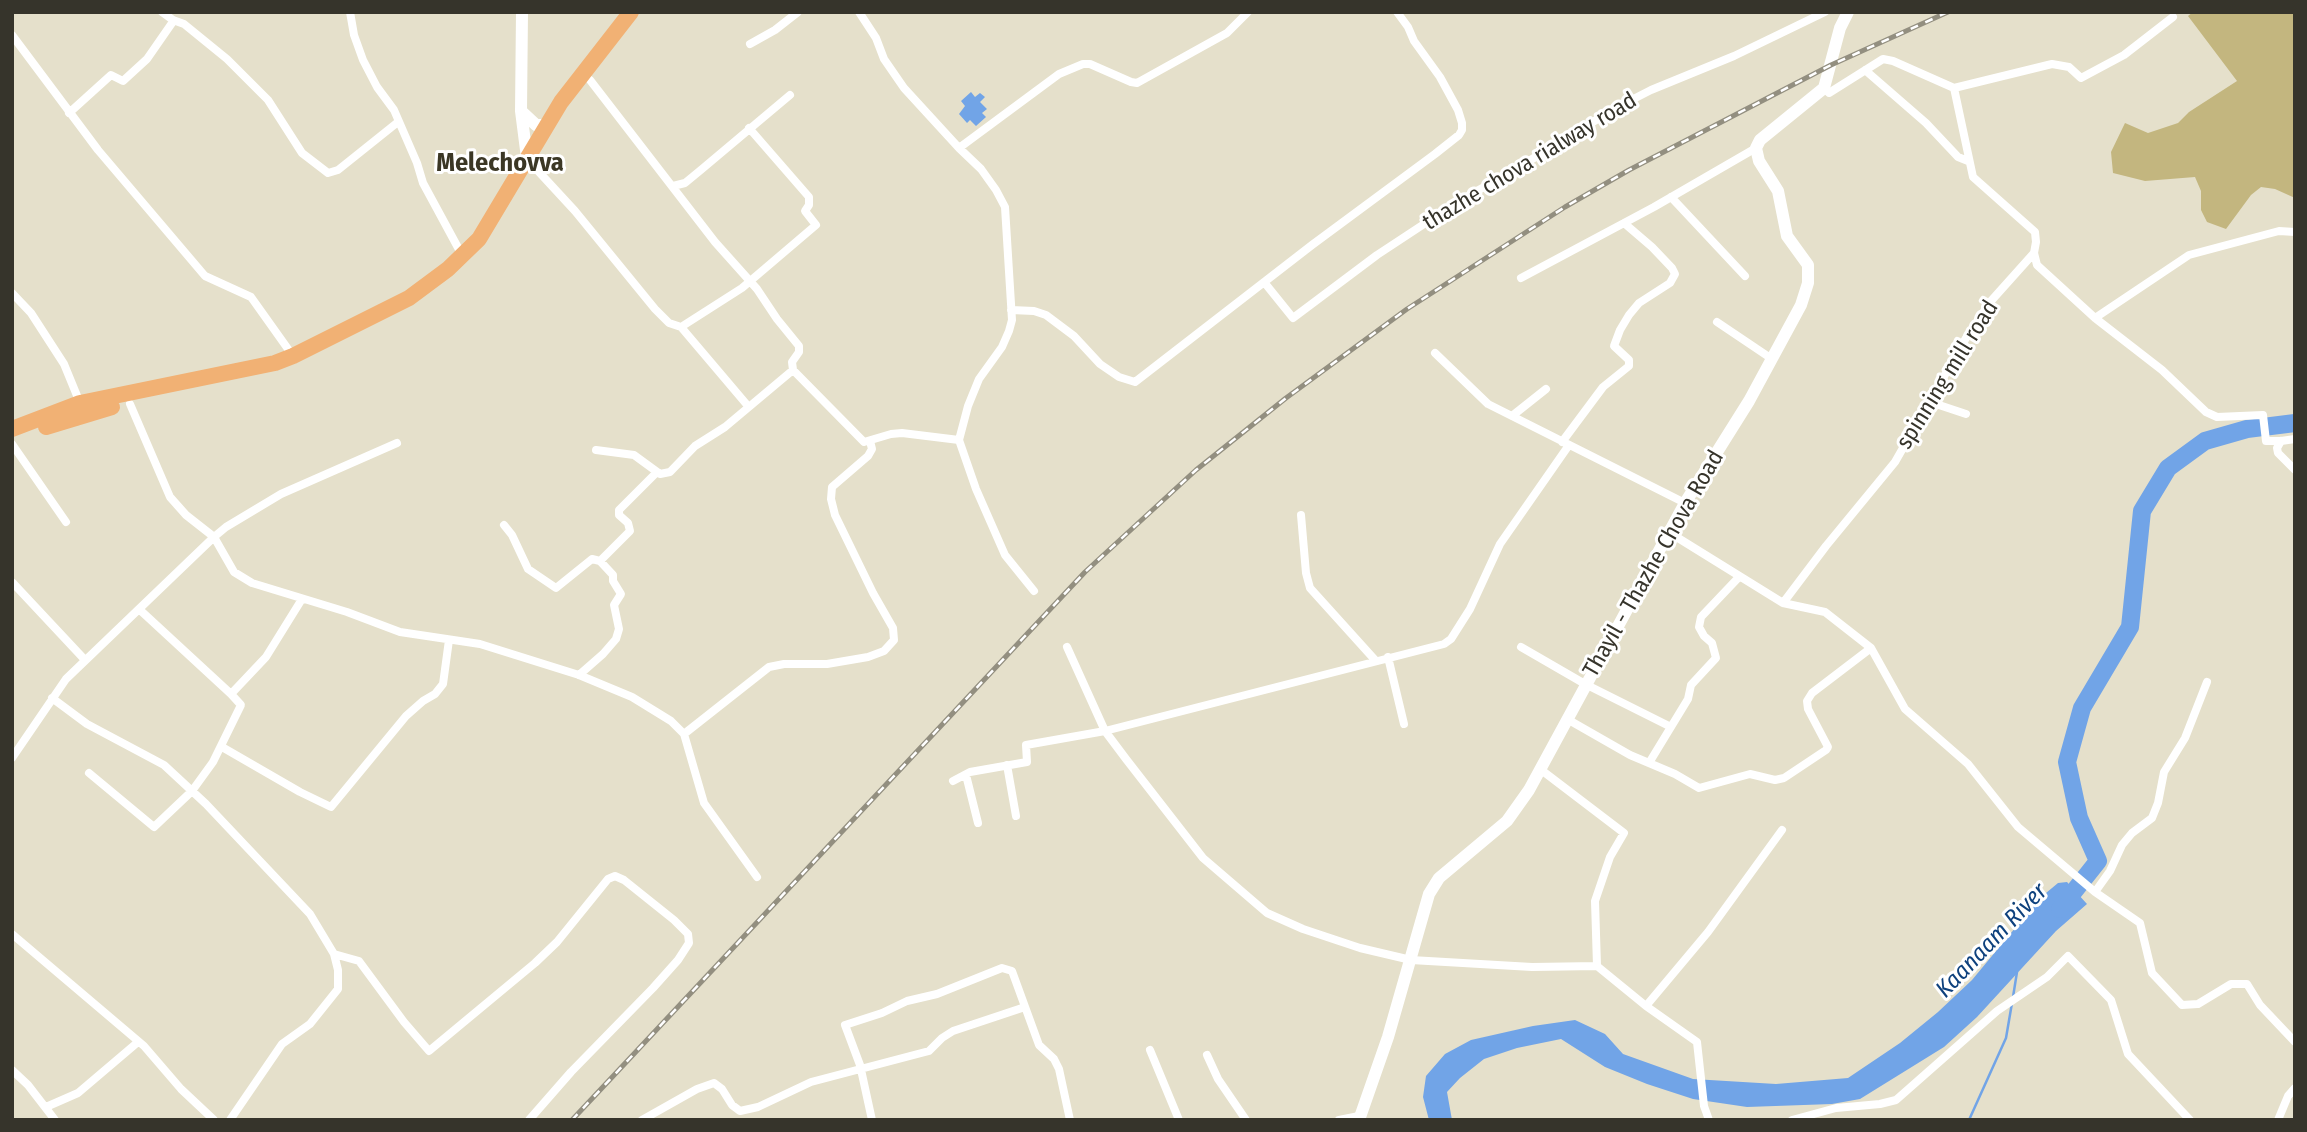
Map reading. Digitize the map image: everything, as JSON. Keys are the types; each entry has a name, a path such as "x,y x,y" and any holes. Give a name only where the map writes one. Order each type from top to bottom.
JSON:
{"highway":[{"path":"586,76 631,12"},
{"path":"13,429 80,403 129,399 265,375 318,355 392,316 409,298 448,269 479,239 561,102 642,12"},
{"path":"12,442 37,430 129,399 293,356 409,298"}],"street":[{"path":"162,12 184,24 227,59 268,100 302,153 328,173 338,170 398,122"},
{"path":"350,12 354,35 363,60 398,122 423,183 462,255"},
{"path":"522,12 521,111 527,158 575,211 655,309 669,323 681,327 748,407"},
{"path":"750,44 775,30 798,12"},
{"path":"859,12 876,38 884,59 904,89 981,169 1005,207 1012,320 1002,348 979,379 959,440 975,489 1005,555 1034,592"},
{"path":"959,148 1059,74 1083,64 1090,64 1131,82 1137,82 1227,33 1248,12"},
{"path":"1010,310 1034,311 1046,315 1074,336 1100,364 1119,377 1135,382 1435,154 1462,130 1458,110 1396,12"},
{"name":"thazhe chova rialway road","path":"1264,282 1293,318 1377,254 1614,109 1825,12"},
{"path":"1521,278 1756,148 1760,140 1824,88 1847,12"},
{"path":"1824,88 1829,93 1883,60 1893,61 1954,88 2052,64 2069,67 2081,78 2124,55 2173,17"},
{"path":"69,113 111,75 124,81 133,73 152,53 173,20"},
{"path":"12,35 69,113 205,276 251,297 293,356"},
{"path":"1865,70 1926,123 1958,157 1968,162 1968,158"},
{"path":"586,76 800,346 792,362 793,370 858,438 864,442 902,433 959,440"},
{"path":"1954,88 1973,177 2035,233 2034,253 2037,265 2095,318 2162,370 2206,412 2231,417 2263,415 2266,440 2295,439"},
{"path":"673,186 685,183 790,95"},
{"path":"521,111 536,125 548,125"},
{"path":"681,327 749,281 816,225 805,211 809,205 808,197 749,128"},
{"name":"Thayil - Thazhe Chova Road","path":"1359,1118 1388,1037 1429,894 1439,878 1507,821 1529,790 1685,503 1749,401 1801,305 1808,283 1808,265 1787,236 1778,191 1759,161 1756,148"},
{"path":"1671,197 1745,275"},
{"path":"953,781 965,775 1027,762 1026,745 1105,731 1444,644 1451,639 1470,609 1500,544 1603,387 1629,366 1629,360 1614,346 1629,315 1639,303 1670,283 1675,274 1652,247 1624,223"},
{"path":"2095,318 2189,255 2279,231 2295,232"},
{"name":"spinning mill road","path":"1783,603 1895,462 1966,338 1991,301 2034,253"},
{"path":"12,293 32,313 64,364 80,403"},
{"path":"1717,322 1772,359"},
{"path":"1435,353 1488,404 1685,503"},
{"path":"596,450 634,455 660,474 670,472 695,446 725,427 793,370"},
{"path":"1512,416 1546,389"},
{"path":"129,399 170,496 186,516 214,537 234,572 252,583 400,632 480,644 579,675 632,697 671,721 684,734 704,803 757,877"},
{"path":"1930,402 1966,414"},
{"path":"684,734 769,667 784,664 827,664 868,657 884,651 894,640 893,628 867,582 835,515 831,499 832,487 868,456 872,449 870,441"},
{"path":"2281,441 2278,453 2295,470"},
{"path":"12,442 66,522"},
{"path":"12,758 52,698 85,660 226,527 281,494 397,443"},
{"path":"600,561 630,531 628,523 619,515 619,510 657,472"},
{"path":"1301,515 1306,573 1310,588 1375,660"},
{"path":"504,525 512,535 528,569 556,588 587,561 600,561 609,569 621,594 614,605 619,629 616,639 603,654 579,675"},
{"path":"1671,533 1783,603 1825,612 1871,648 1905,709 1968,764 2018,827 2095,892 2140,923 2152,973 2182,1005 2198,1004 2231,984 2247,984 2260,1004 2295,1042"},
{"path":"1649,764 1688,699 1691,685 1716,658 1712,643 1699,627 1701,617 1739,577"},
{"path":"12,582 85,660"},
{"path":"231,694 266,657 302,599"},
{"path":"89,773 154,827 192,792 222,747 241,705 140,610"},
{"path":"222,747 331,807 406,716 435,694 443,684 449,640"},
{"path":"1067,647 1105,731 1203,858 1267,913 1303,929 1360,948 1411,960 1532,967 1597,966 1646,1006 1697,1042 1704,1106 1709,1120"},
{"path":"1521,647 1671,727"},
{"path":"1567,719 1630,755 1699,788 1713,782 1750,775 1775,780 1784,778 1828,747 1808,709 1807,701 1812,693 1871,648"},
{"path":"1388,657 1404,724"},
{"path":"2095,892 2122,845 2152,817 2158,803 2164,772 2185,738 2207,682"},
{"path":"52,698 87,724 164,765 310,914 334,954 338,970 338,989 310,1024 282,1044 230,1120"},
{"path":"1007,765 1016,816"},
{"path":"1540,769 1624,833 1610,857 1595,901 1597,966"},
{"path":"965,775 978,823"},
{"path":"1646,1006 1708,932 1782,830"},
{"path":"334,954 359,961 429,1051 557,942 608,879 615,876 624,880 674,920 688,934 689,943 678,960 570,1072 529,1120"},
{"path":"12,934 138,1042 214,1120"},
{"path":"1792,1120 1817,1111 1896,1100 2006,1004 2047,977 2068,956 2111,1000 2128,1054 2190,1120"},
{"path":"872,1120 861,1069 845,1025 883,1013 907,1001 937,994 1002,968 1012,971 1038,1045 1054,1059 1059,1069 1070,1120"},
{"path":"642,1120 697,1089 714,1083 740,1111 758,1107 811,1082 929,1051 953,1031 1025,1007"},
{"path":"46,1107 78,1093 138,1042"},
{"path":"1150,1050 1179,1120"},
{"path":"1207,1055 1218,1079 1246,1120"},
{"path":"12,1070 55,1120"},
{"path":"2278,1120 2288,1096 2295,1088"},
{"path":"1339,1120 1359,1118"}],"shaded area":[{"path":"2193,12 2295,12 2295,198 2275,189 2261,187 2251,195 2226,229 2207,222 2201,210 2201,191 2195,177 2145,181 2113,173 2111,152 2125,123 2148,133 2178,123 2189,112 2237,81 2188,16"}],"water":[{"path":"971,92 975,97 980,93 985,97 980,102 987,109 982,113 986,117 976,126 970,120 967,123 959,114 965,106 961,101"},
{"path":"2067,882 2087,904 2056,931 1977,1017 1944,1047 1860,1099 1832,1104 1747,1107 1693,1099 1605,1067 1561,1039 1517,1048 1484,1059 1447,1092 1452,1120 1429,1120 1423,1097 1426,1076 1445,1054 1471,1040 1575,1020 1605,1034 1623,1054 1693,1079 1776,1084 1848,1078 1900,1043 1938,1012 1972,980 2040,898 2058,883"}],"waterway":[{"name":"Kaanaam River","path":"2060,909 2098,861 2079,818 2067,762 2082,708 2130,627 2142,511 2168,468 2205,441 2247,429 2295,423"},
{"path":"2013,997 2017,972"},
{"path":"1969,1120 2006,1038 2012,1003"}],"railway":[{"path":"572,1120 1085,572 1196,470 1286,398 1407,309 1565,207 1629,170 1831,65 1948,12"}],"district":[{"name":"Melechovva","path":"500,164"}]}
